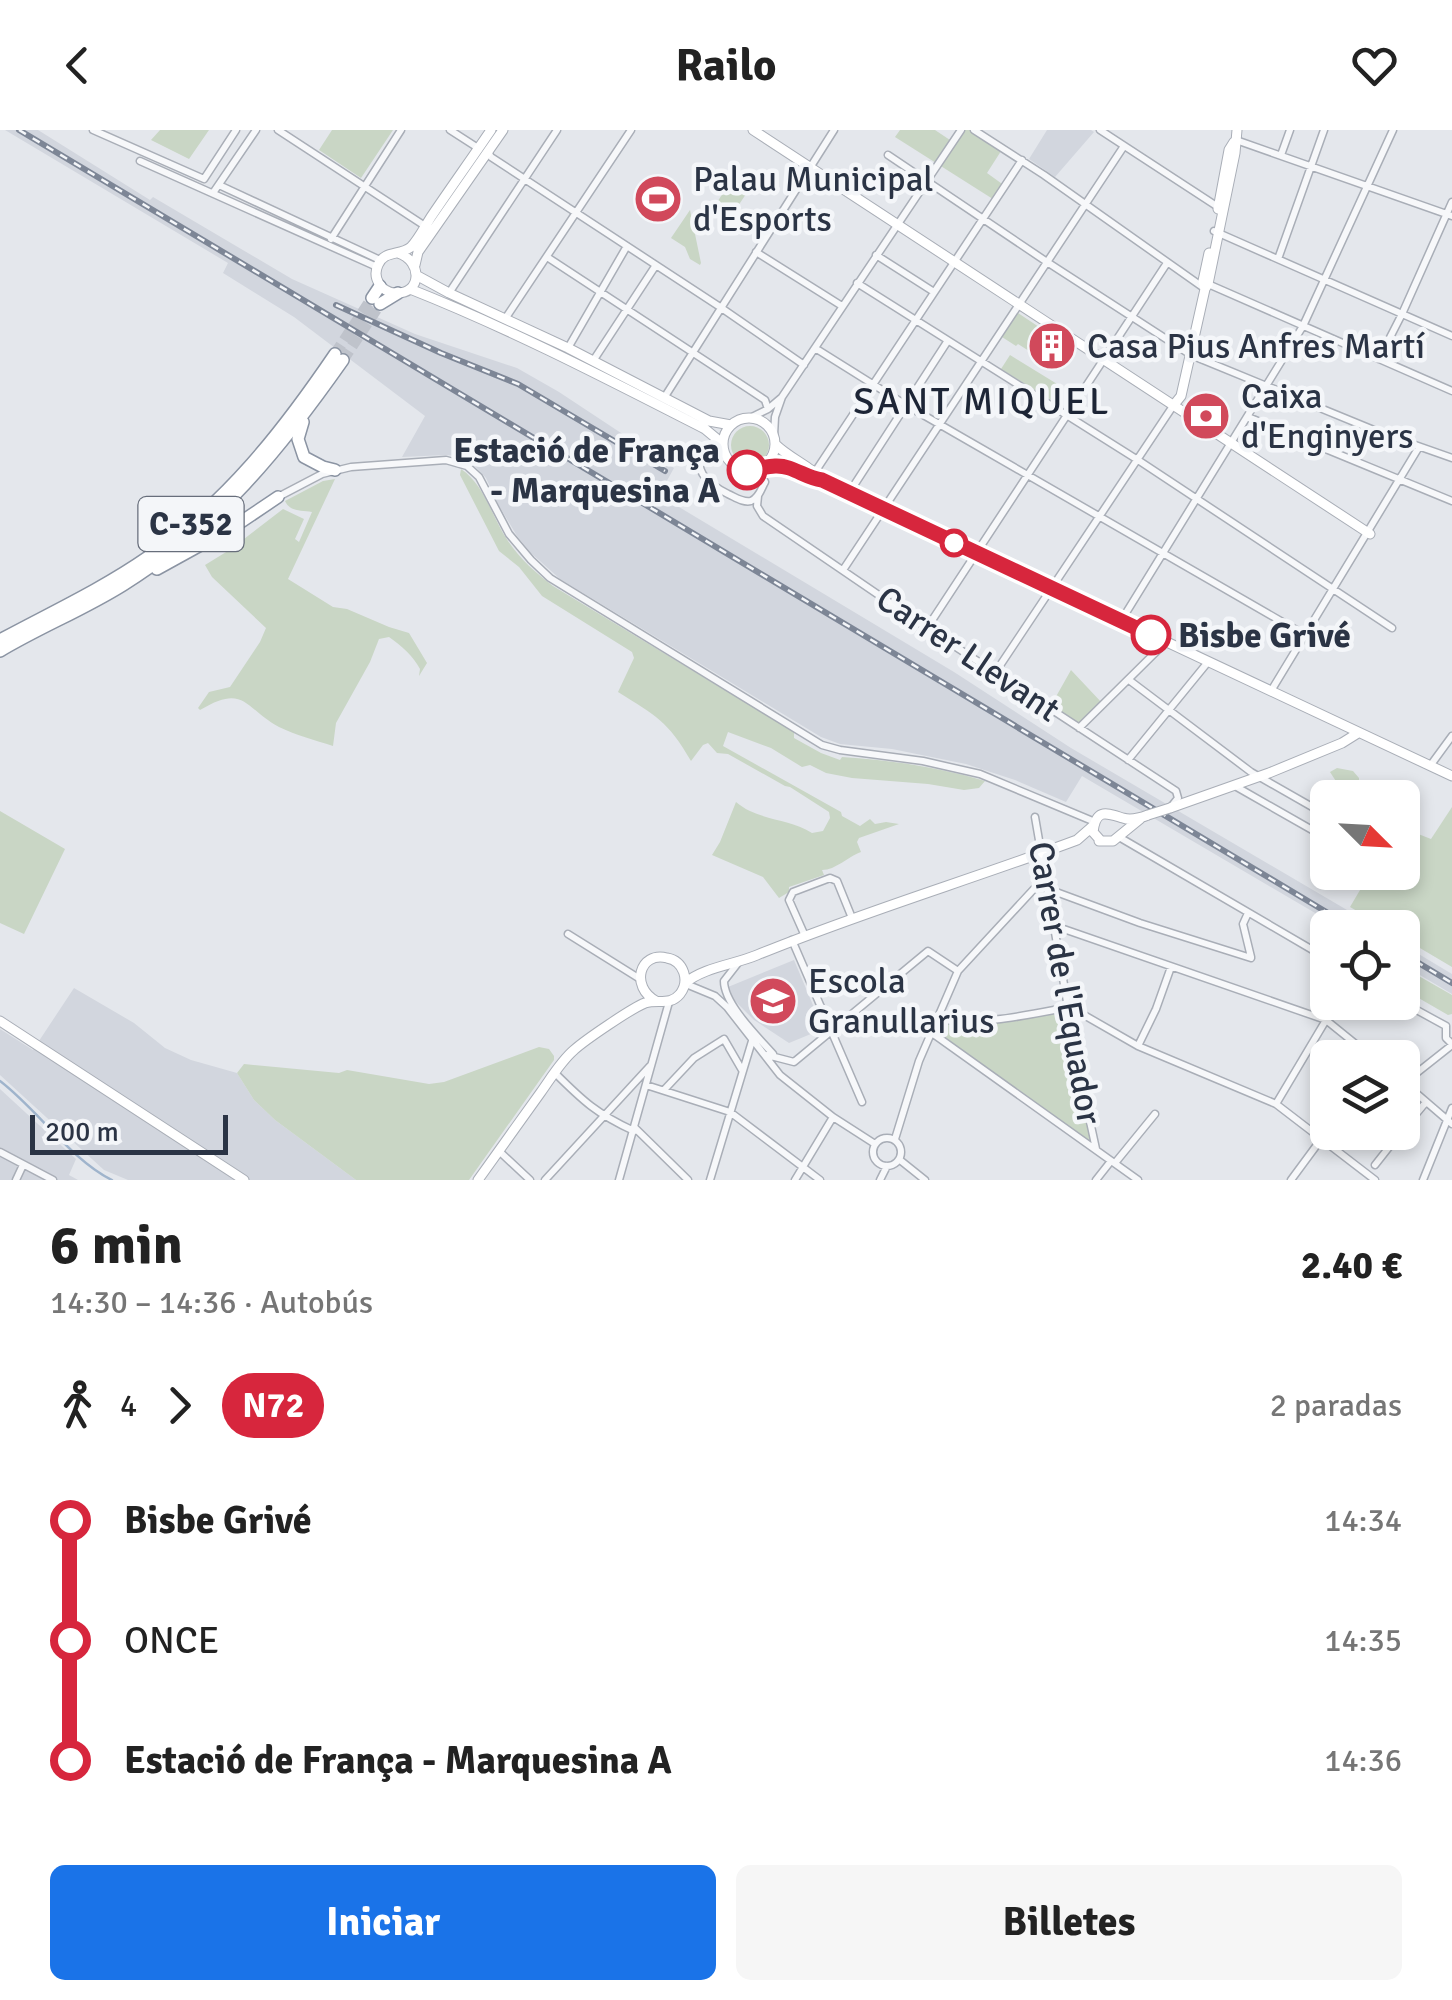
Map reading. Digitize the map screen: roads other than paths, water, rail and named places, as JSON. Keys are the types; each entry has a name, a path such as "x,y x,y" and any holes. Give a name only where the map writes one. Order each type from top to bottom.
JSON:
{"highway":[{"path":"380,286 376,301 404,291"},
{"name":"C-352","path":"0,640 110,581 199,518 265,451 339,357 307,411 258,473 220,512 122,586 0,651"},
{"path":"307,411 298,439 302,453 310,462 335,470"},
{"path":"122,586 235,526 278,497"}],"street":[{"path":"93,130 204,179"},
{"path":"199,187 236,130"},
{"path":"214,194 256,130"},
{"path":"278,130 424,226"},
{"path":"331,239 401,130"},
{"path":"450,130 804,365"},
{"path":"404,291 416,270 418,252 483,150 491,130"},
{"path":"503,130 483,150 410,247 378,263 380,286 392,293 404,291 476,315 704,429 723,447"},
{"path":"449,293 557,130"},
{"path":"506,319 631,130"},
{"path":"753,130 1369,533"},
{"path":"664,398 834,130"},
{"path":"750,418 782,397 961,130"},
{"path":"974,130 1206,287 1452,390"},
{"path":"1100,130 1218,207"},
{"path":"1282,156 1290,130"},
{"path":"1278,259 1324,130"},
{"path":"1121,621 1303,326 1392,130"},
{"path":"1236,134 1282,156 1449,215"},
{"path":"1216,232 1229,150 1236,134"},
{"path":"995,673 1181,396 1236,134"},
{"path":"843,570 1124,146"},
{"path":"888,156 1191,355 1452,458"},
{"path":"1022,160 873,385 819,476 812,478 786,467 747,470 726,458 723,447 731,425 744,418 765,423 790,458 819,476 849,493 1452,776"},
{"path":"140,161 378,263"},
{"path":"220,185 378,263"},
{"path":"1380,359 1452,202"},
{"path":"1216,232 1452,336"},
{"path":"568,348 627,246"},
{"path":"398,252 449,293 568,348 709,421 731,425"},
{"path":"756,252 842,306"},
{"path":"876,255 934,292"},
{"path":"547,257 765,400 768,409"},
{"path":"928,628 1167,263"},
{"path":"593,362 656,264"},
{"path":"857,283 1392,628"},
{"path":"849,493 947,342"},
{"path":"815,348 906,406 1305,635"},
{"path":"762,467 771,459 775,417 782,397"},
{"path":"1248,417 1452,501"},
{"path":"723,447 710,446 700,464 706,479 720,490 749,501 758,496 764,482 762,467"},
{"path":"1270,692 1420,448"},
{"path":"278,497 335,470 446,460 466,466 479,477 508,534 550,578 822,745 923,760 980,774 1094,824"},
{"name":"Carrer Llevant","path":"758,496 757,506 763,516 1176,791 1175,805"},
{"path":"1080,728 1166,642"},
{"path":"1128,760 1208,662"},
{"path":"1129,680 1260,776 1310,805"},
{"path":"1120,818 1145,816 1235,786 1358,733"},
{"path":"1430,766 1452,736"},
{"path":"1235,786 1310,829"},
{"path":"1077,840 1098,817 1109,812 1124,825 1121,835"},
{"path":"478,1180 573,1050 634,1008 656,1001 669,1002 678,996 685,983 707,970 739,962 852,918 1077,840 1108,842 1145,816"},
{"name":"Carrer de l'Equador","path":"1035,817 1096,1149"},
{"path":"1094,824 1094,832 1101,841"},
{"path":"1121,835 1310,949"},
{"path":"895,1139 919,1061 958,971 1044,877"},
{"path":"805,936 789,900 792,892 830,878 837,881 852,918"},
{"path":"1048,889 1252,958 1243,924 1248,913"},
{"path":"1055,926 1310,1015"},
{"path":"568,934 640,980"},
{"path":"792,940 862,1102"},
{"path":"765,1054 794,1062 928,951 958,971"},
{"path":"624,968 644,967 654,958 662,957 681,966 707,970"},
{"path":"739,962 724,981 726,994 775,1056"},
{"path":"681,966 685,983"},
{"path":"644,967 640,980 643,991 656,1001"},
{"path":"1138,1046 1171,967"},
{"path":"685,983 715,996 780,1075 875,1144"},
{"path":"634,1008 643,991"},
{"path":"619,1180 669,1002"},
{"path":"938,1019 956,1022 1018,1017 1070,1006 1138,1046 1276,1104 1310,1129"},
{"path":"1420,1010 1449,1023 1446,1038 1452,1045 1420,1069"},
{"path":"1276,1104 1326,1020 1351,1040"},
{"path":"0,1021 244,1180"},
{"path":"932,1033 1138,1180"},
{"path":"664,1090 694,1058 724,1038 742,1071"},
{"path":"710,1180 752,1041"},
{"path":"545,1180 651,1066"},
{"path":"555,1073 603,1116 634,1129 688,1180"},
{"path":"646,1085 730,1112 820,1180"},
{"path":"1420,1097 1450,1122"},
{"path":"1420,1110 1426,1102"},
{"path":"1423,1180 1450,1122 1452,1108"},
{"path":"1096,1180 1155,1114"},
{"path":"795,1180 833,1117"},
{"path":"886,1166 876,1160 873,1150 883,1138 895,1139 902,1148 900,1160"},
{"path":"1292,1180 1313,1150"},
{"path":"1337,1150 1375,1180"},
{"path":"1375,1165 1387,1150"},
{"path":"498,1151 530,1180"},
{"path":"0,1152 53,1180"},
{"path":"880,1180 886,1166 900,1160"},
{"path":"900,1160 925,1180"},
{"path":"16,1180 23,1165"}],"waterway":[{"path":"0,1081 69,1148 112,1180"}],"tunnel":[{"path":"335,354 372,298"},
{"path":"343,360 380,304"}],"railway":[{"path":"19,130 1323,910"},
{"path":"336,305 518,384 665,471"},
{"path":"1420,964 1452,983"}],"place":[{"name":"Palau Municipal d'Esports","path":"658,199"},
{"name":"Casa Pius Anfres Martí","path":"1052,346"},
{"name":"Caixa d'Enginyers","path":"1206,416"},
{"name":"Estació de França - Marquesina A","path":"747,470"},
{"name":"Bisbe Grivé","path":"1151,635"},
{"name":"Escola Granullarius","path":"773,1001"}],"district":[{"name":"SANT MIQUEL","path":"982,401"}]}
